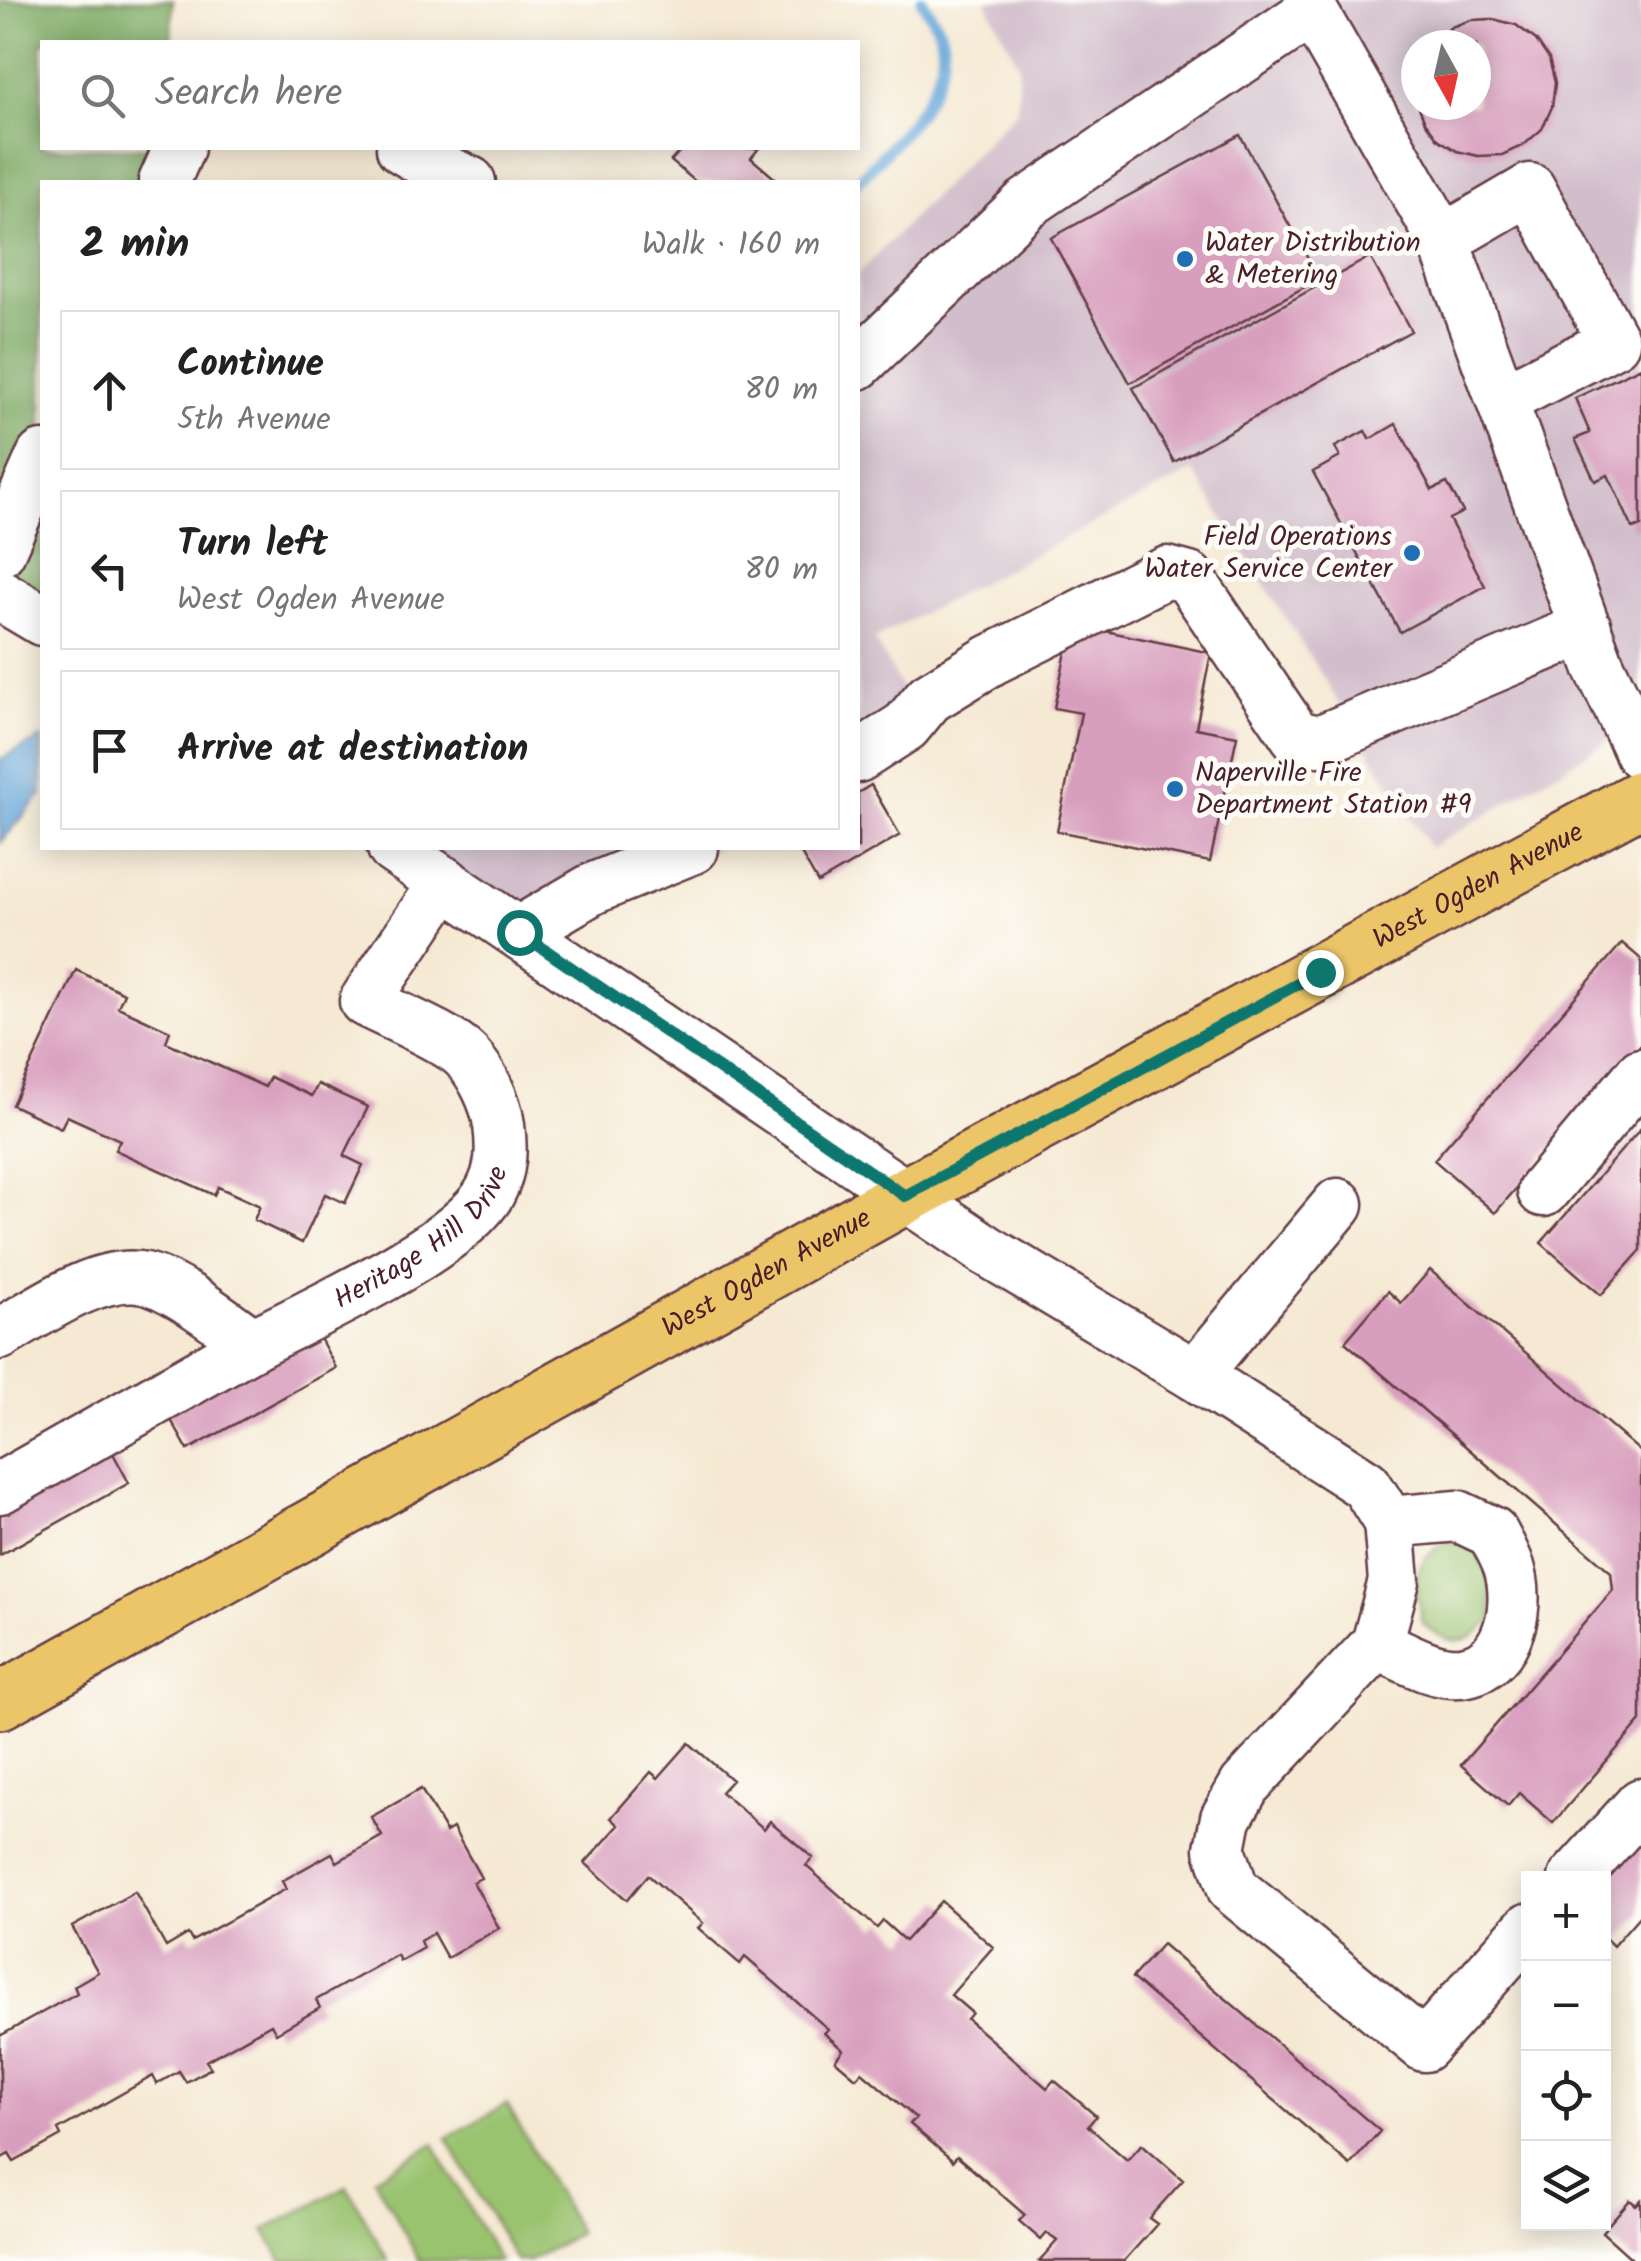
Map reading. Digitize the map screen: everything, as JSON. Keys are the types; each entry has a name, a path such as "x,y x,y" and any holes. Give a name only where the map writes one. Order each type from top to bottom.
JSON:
{"main road":[{"name":"West Ogden Avenue","path":"0,1701 905,1196 1641,798"}],"street":[{"path":"860,362 1026,204 1312,11 1443,240 1599,666 1641,754"},
{"path":"165,180 179,150"},
{"path":"405,150 466,180"},
{"path":"1443,240 1530,189 1614,342 1502,400"},
{"path":"0,551 40,461"},
{"path":"860,756 906,726 928,698 990,660 1168,572 1189,578 1296,736 1319,741 1586,628"},
{"path":"0,595 40,619"},
{"path":"397,850 986,1250 1195,1375 1366,1485 1388,1522 1394,1582 1377,1644 1245,1785 1226,1818 1220,1849 1233,1889 1424,2046 1521,1937"},
{"path":"519,932 592,889 688,850"},
{"name":"Heritage Hill Drive","path":"253,1344 409,1262 458,1228 490,1193 502,1154 498,1117 486,1085 465,1055 365,1001 445,882"},
{"path":"1542,1191 1641,1074"},
{"path":"1195,1375 1338,1204"},
{"path":"0,1334 76,1291 110,1279 144,1278 194,1304 253,1344 0,1488"},
{"path":"1377,1644 1431,1668 1466,1672 1496,1656 1512,1625 1510,1570 1492,1532 1458,1516 1388,1522"},
{"path":"1580,1871 1641,1804"}],"shaded area":[{"path":"985,0 1641,0 1641,721 1430,848 1193,471 874,639 925,730 860,767 860,272 1017,110 1019,65"},
{"path":"410,850 714,850 558,938"}],"green space":[{"path":"0,0 173,0 171,40 40,40 40,150 169,150 158,180 40,180 40,612 0,591"},
{"path":"1447,1542 1467,1542 1489,1567 1493,1619 1467,1639 1442,1637 1422,1623 1417,1576 1426,1558"},
{"path":"507,2104 579,2233 529,2261 516,2261 447,2138"},
{"path":"434,2144 499,2261 420,2261 374,2178"},
{"path":"347,2186 388,2261 282,2261 265,2230"}],"water":[{"path":"40,739 40,796 0,843 0,759"}],"building":[{"path":"1493,19 1516,25 1536,40 1549,59 1555,83 1552,107 1542,129 1524,145 1502,155 1478,156 1457,151 1438,139 1424,120 1491,120 1491,30 1448,30 1471,20"},
{"name":"Water Distribution & Metering","path":"1240,135 1319,279 1130,383 1051,238"},
{"path":"681,150 757,150 751,158 777,180 694,180 671,161"},
{"path":"1370,257 1411,331 1174,462 1133,388"},
{"path":"1641,367 1641,526 1633,529 1608,475 1595,481 1575,439 1590,433 1575,398"},
{"name":"Field Operations Water Service Center","path":"1396,424 1432,490 1447,483 1463,512 1449,519 1485,586 1400,632 1313,472 1340,457 1335,447 1365,431 1370,439"},
{"path":"1072,624 1211,653 1196,728 1237,736 1210,862 1057,831 1081,713 1054,708"},
{"path":"871,785 900,835 818,883 799,850 860,850 860,792"},
{"path":"1622,943 1641,959 1641,1044 1495,1213 1434,1160"},
{"path":"76,970 124,993 118,1007 170,1031 166,1042 265,1087 270,1077 312,1096 318,1084 368,1107 344,1156 363,1165 345,1203 325,1194 302,1243 254,1220 260,1206 218,1187 214,1195 115,1150 120,1140 67,1116 61,1128 12,1105"},
{"path":"1641,1128 1641,1250 1601,1295 1541,1243"},
{"path":"1430,1270 1641,1452 1641,1721 1553,1823 1519,1793 1508,1806 1461,1765 1613,1590 1611,1572 1345,1342 1388,1291 1401,1303"},
{"path":"315,1329 336,1368 188,1450 166,1411"},
{"path":"108,1444 129,1483 0,1555 0,1504"},
{"path":"689,1743 732,1780 721,1792 764,1829 770,1821 813,1858 806,1866 877,1928 883,1921 905,1941 941,1901 993,1947 951,1995 972,2013 967,2019 1047,2088 1054,2080 1096,2116 1088,2126 1127,2160 1142,2144 1183,2180 1149,2218 1157,2224 1124,2261 1039,2261 1057,2241 1047,2233 1041,2240 1019,2221 1025,2215 957,2156 953,2161 910,2124 916,2118 862,2072 856,2078 835,2060 843,2050 824,2033 828,2029 745,1957 740,1964 698,1928 703,1923 648,1875 627,1900 585,1863 619,1825 611,1818 651,1772 658,1778"},
{"path":"421,1789 446,1832 453,1828 481,1878 473,1882 499,1928 447,1958 433,1933 420,1941 423,1948 400,1961 397,1955 316,2000 320,2008 276,2033 271,2024 206,2061 211,2068 186,2082 179,2071 157,2084 153,2076 58,2130 61,2136 14,2162 9,2154 0,2159 0,2036 77,1993 74,1986 98,1972 72,1927 135,1892 166,1947 188,1934 192,1941 286,1889 282,1881 332,1853 337,1862 382,1836 371,1817"},
{"path":"1641,1839 1641,1914 1613,1946 1611,1944 1611,1874"},
{"path":"1162,1944 1380,2131 1350,2165 1132,1978"},
{"path":"1630,2200 1636,2205 1641,2200 1641,2261 1629,2261 1631,2258 1602,2232 1611,2231 1611,2222"}],"waterway":[{"path":"859,180 916,115 938,75 943,55 941,35 922,0"}],"place":[{"name":"Water Distribution & Metering","path":"1185,259"},
{"name":"Field Operations Water Service Center","path":"1412,553"},
{"name":"Naperville Fire Department Station #9","path":"1175,789"}],"route":[{"path":"519,932 905,1196 1320,972"}]}
